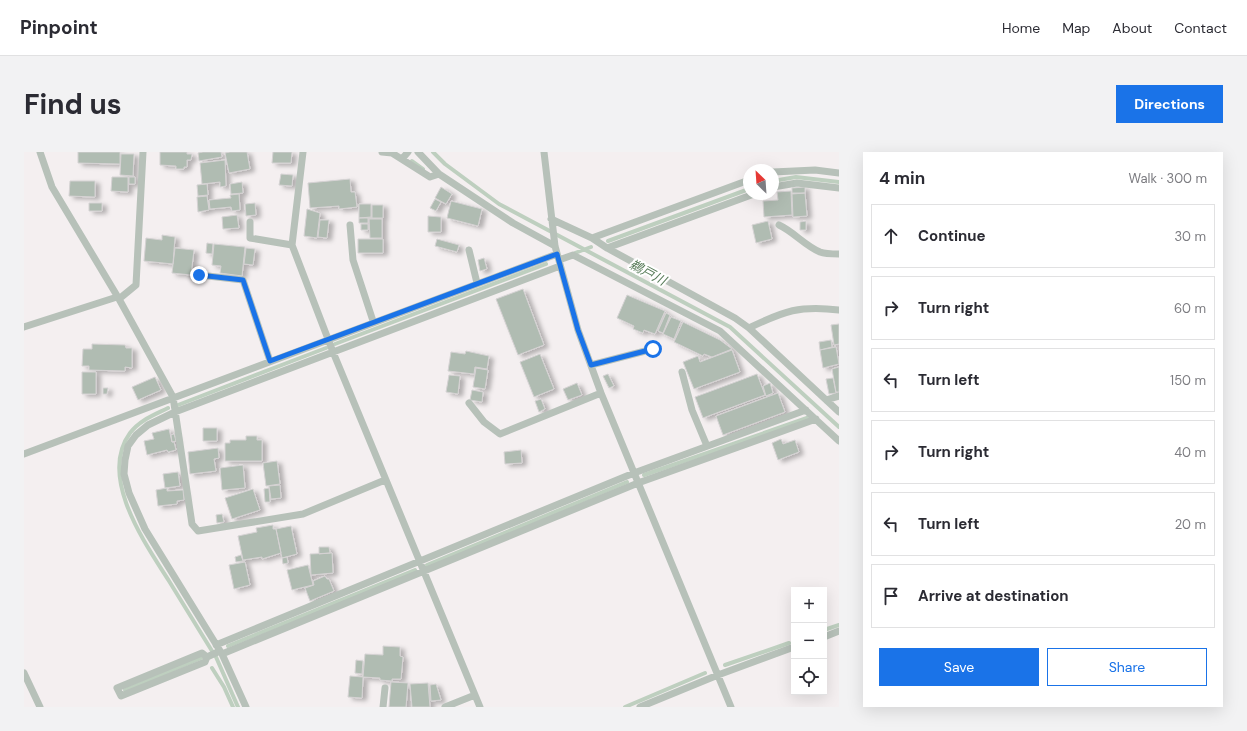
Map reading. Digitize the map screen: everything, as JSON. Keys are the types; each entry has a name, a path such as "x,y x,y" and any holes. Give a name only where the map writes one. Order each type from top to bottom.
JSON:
{"street":[{"path":"40,152 52,187 118,298 173,397 192,524 198,531 303,514 386,480"},
{"path":"24,327 118,298 136,285 142,152"},
{"path":"303,152 292,245 333,352 480,707"},
{"path":"382,152 392,153 430,177 439,174"},
{"path":"402,159 408,152"},
{"path":"418,152 439,174 557,254"},
{"path":"544,152 551,222 557,254 578,330 601,393 731,707"},
{"path":"779,172 815,170 839,173"},
{"path":"592,238 743,182"},
{"path":"779,186 797,183 839,188"},
{"path":"607,248 743,198"},
{"path":"250,222 250,238 292,245"},
{"path":"551,222 592,238 607,248 706,300 749,328 839,412"},
{"path":"350,225 353,260 373,321"},
{"path":"779,225 791,230 801,242 821,252 839,254"},
{"path":"468,250 477,283"},
{"path":"246,707 216,644 145,529 129,493 124,474 128,446 136,435 148,425 175,412 333,352 557,254"},
{"path":"24,454 373,321 557,254 573,255 720,331 839,441"},
{"path":"199,275 243,280 270,361"},
{"path":"749,328 788,312 807,307 839,310"},
{"path":"591,365 653,349"},
{"path":"682,372 692,410 707,446"},
{"path":"469,403 484,422 500,434 601,393"},
{"path":"826,400 839,396"},
{"path":"216,644 419,562 634,472 806,410"},
{"path":"207,657 202,652 117,688 120,696 205,662 207,657 221,653 424,572 638,484 816,419"},
{"path":"827,636 839,632"},
{"path":"640,707 718,675 791,649"},
{"path":"24,673 40,707"},
{"path":"383,707 385,688"},
{"path":"445,707 475,695"}],"building":[{"path":"78,152 120,152 120,164 78,163"},
{"path":"160,152 187,152 187,154 192,154 191,160 187,160 187,167 184,167 184,169 176,169 176,166 160,165"},
{"path":"221,152 222,157 199,161 198,153"},
{"path":"247,152 250,169 229,173 225,153"},
{"path":"273,152 292,152 291,163 272,163"},
{"path":"121,154 134,154 133,176 120,175"},
{"path":"225,160 226,186 220,187 220,182 202,184 200,163"},
{"path":"281,174 293,175 292,186 279,185"},
{"path":"112,177 128,177 128,192 111,191"},
{"path":"129,177 135,177 135,184 129,184"},
{"path":"350,179 351,192 355,192 357,207 339,209 339,206 310,208 308,183"},
{"path":"70,181 95,181 95,197 69,196"},
{"path":"242,182 243,193 231,194 230,184"},
{"path":"207,184 208,195 198,196 197,185"},
{"path":"441,187 452,194 446,204 435,198"},
{"path":"805,187 805,193 792,193 792,188"},
{"path":"791,191 792,215 764,217 763,201 779,200 779,192"},
{"path":"805,193 807,216 793,217 792,194"},
{"path":"239,194 240,210 232,211 231,207 210,209 209,200 231,198 230,195"},
{"path":"207,196 209,210 198,212 197,197"},
{"path":"435,199 441,202 436,211 430,208"},
{"path":"451,201 482,209 478,226 447,218"},
{"path":"89,203 102,203 102,211 89,211"},
{"path":"255,203 256,215 246,216 245,204"},
{"path":"359,204 371,204 371,217 359,218"},
{"path":"372,205 383,205 383,218 372,218"},
{"path":"307,209 320,213 317,238 304,236"},
{"path":"237,215 239,228 223,229 222,217"},
{"path":"428,216 441,217 441,232 428,232"},
{"path":"359,218 368,218 368,223 359,223"},
{"path":"369,219 382,219 382,238 370,238"},
{"path":"320,220 329,220 327,238 318,237"},
{"path":"768,221 772,239 756,243 752,225"},
{"path":"806,221 806,230 800,230 800,222"},
{"path":"361,224 368,224 368,230 361,230"},
{"path":"162,235 175,237 173,264 144,261 146,238 162,240"},
{"path":"358,239 383,239 383,253 358,253"},
{"path":"437,239 459,245 457,252 435,246"},
{"path":"207,243 213,244 212,254 206,253"},
{"path":"214,244 245,247 242,276 220,273 221,266 212,265"},
{"path":"175,248 194,250 191,275 172,273"},
{"path":"246,248 255,249 253,265 244,264"},
{"path":"484,258 487,269 480,271 478,260"},
{"path":"523,289 544,345 518,355 496,299"},
{"path":"627,295 665,311 655,334 644,330 643,333 633,329 634,326 617,318"},
{"path":"666,313 670,315 663,333 658,331"},
{"path":"671,317 681,321 674,339 663,334"},
{"path":"683,322 720,340 732,349 712,357 704,354 703,356 674,342"},
{"path":"839,324 839,344 834,345 831,325"},
{"path":"831,340 832,347 820,350 819,342"},
{"path":"92,344 125,345 126,348 132,348 132,368 125,367 125,371 89,370 89,366 82,366 83,349 92,349"},
{"path":"836,347 839,364 823,368 820,350"},
{"path":"732,350 740,372 694,389 683,362 698,356 700,362"},
{"path":"466,351 489,356 487,369 475,367 474,374 448,371 451,352 465,354"},
{"path":"540,354 554,389 534,397 520,362"},
{"path":"839,367 839,392 836,392 832,369"},
{"path":"476,368 488,370 485,389 473,387"},
{"path":"82,372 96,372 96,394 82,394"},
{"path":"608,374 614,386 609,388 603,376"},
{"path":"757,374 765,395 703,418 695,397"},
{"path":"449,375 460,376 458,394 446,392"},
{"path":"155,377 161,390 138,400 132,387"},
{"path":"833,378 836,393 829,394 826,379"},
{"path":"577,383 582,395 568,400 563,389"},
{"path":"770,383 773,393 766,396 763,386"},
{"path":"103,388 108,388 107,394 103,394"},
{"path":"472,390 483,392 482,402 470,400"},
{"path":"778,393 785,412 723,435 716,416"},
{"path":"541,399 545,409 539,412 535,401"},
{"path":"203,428 217,428 217,441 203,441"},
{"path":"169,429 172,442 174,442 176,450 168,452 167,450 147,455 144,441 154,439 152,433"},
{"path":"174,434 176,441 172,442 171,435"},
{"path":"246,436 257,436 257,440 262,440 262,461 225,461 225,443 230,443 230,440 246,440"},
{"path":"781,439 783,444 795,440 799,452 778,460 772,443"},
{"path":"218,448 219,458 214,459 216,471 190,474 188,452"},
{"path":"521,450 522,463 505,464 504,452"},
{"path":"277,461 280,484 266,486 263,463"},
{"path":"243,465 245,488 222,490 220,468"},
{"path":"178,472 180,486 165,488 163,474"},
{"path":"280,485 281,498 271,499 269,486"},
{"path":"167,488 167,491 183,490 184,500 177,501 177,504 158,506 156,490"},
{"path":"269,488 270,502 265,502 264,489"},
{"path":"253,489 260,510 232,519 225,498"},
{"path":"222,514 224,522 217,523 216,515"},
{"path":"273,525 273,529 276,529 281,553 262,559 262,557 243,560 238,536 257,532 256,528"},
{"path":"291,526 297,554 282,558 276,529"},
{"path":"319,547 329,547 330,553 319,554"},
{"path":"332,553 333,573 311,575 310,554"},
{"path":"241,555 243,561 236,562 235,557"},
{"path":"287,557 288,563 283,564 282,558"},
{"path":"245,562 250,585 234,589 229,565"},
{"path":"308,565 313,585 292,590 287,570"},
{"path":"325,576 329,579 334,591 310,601 305,588 314,585 313,581"},
{"path":"383,646 400,647 400,656 403,657 401,679 392,679 392,681 380,680 380,678 363,677 365,654 383,655"},
{"path":"356,660 363,661 362,674 355,673"},
{"path":"350,676 363,677 362,698 348,697"},
{"path":"391,682 408,683 406,707 389,707"},
{"path":"428,683 430,707 412,707 410,684"},
{"path":"436,684 441,700 431,701 430,685"}],"waterway":[{"name":"鵜戸川","path":"433,152 445,164 499,204 730,327 839,427"},
{"path":"412,161 423,169"},
{"path":"779,180 796,177 839,182"},
{"path":"608,241 743,191"},
{"name":"鵜戸川","path":"575,253 591,247"},
{"path":"335,344 546,264"},
{"path":"178,405 326,348"},
{"path":"168,408 143,421 130,433 122,450 119,469 122,489 128,509 148,548 212,651"},
{"path":"644,475 807,418"},
{"path":"427,565 627,482"},
{"path":"228,646 415,570"},
{"path":"827,629 839,625"},
{"path":"725,665 789,643"},
{"path":"216,657 238,707"},
{"path":"125,690 201,658"},
{"path":"212,668 224,687 233,707"},
{"path":"625,707 705,673"}],"route":[{"path":"199,275 243,280 270,361 373,321 557,254 578,330 591,365 653,349"}]}
